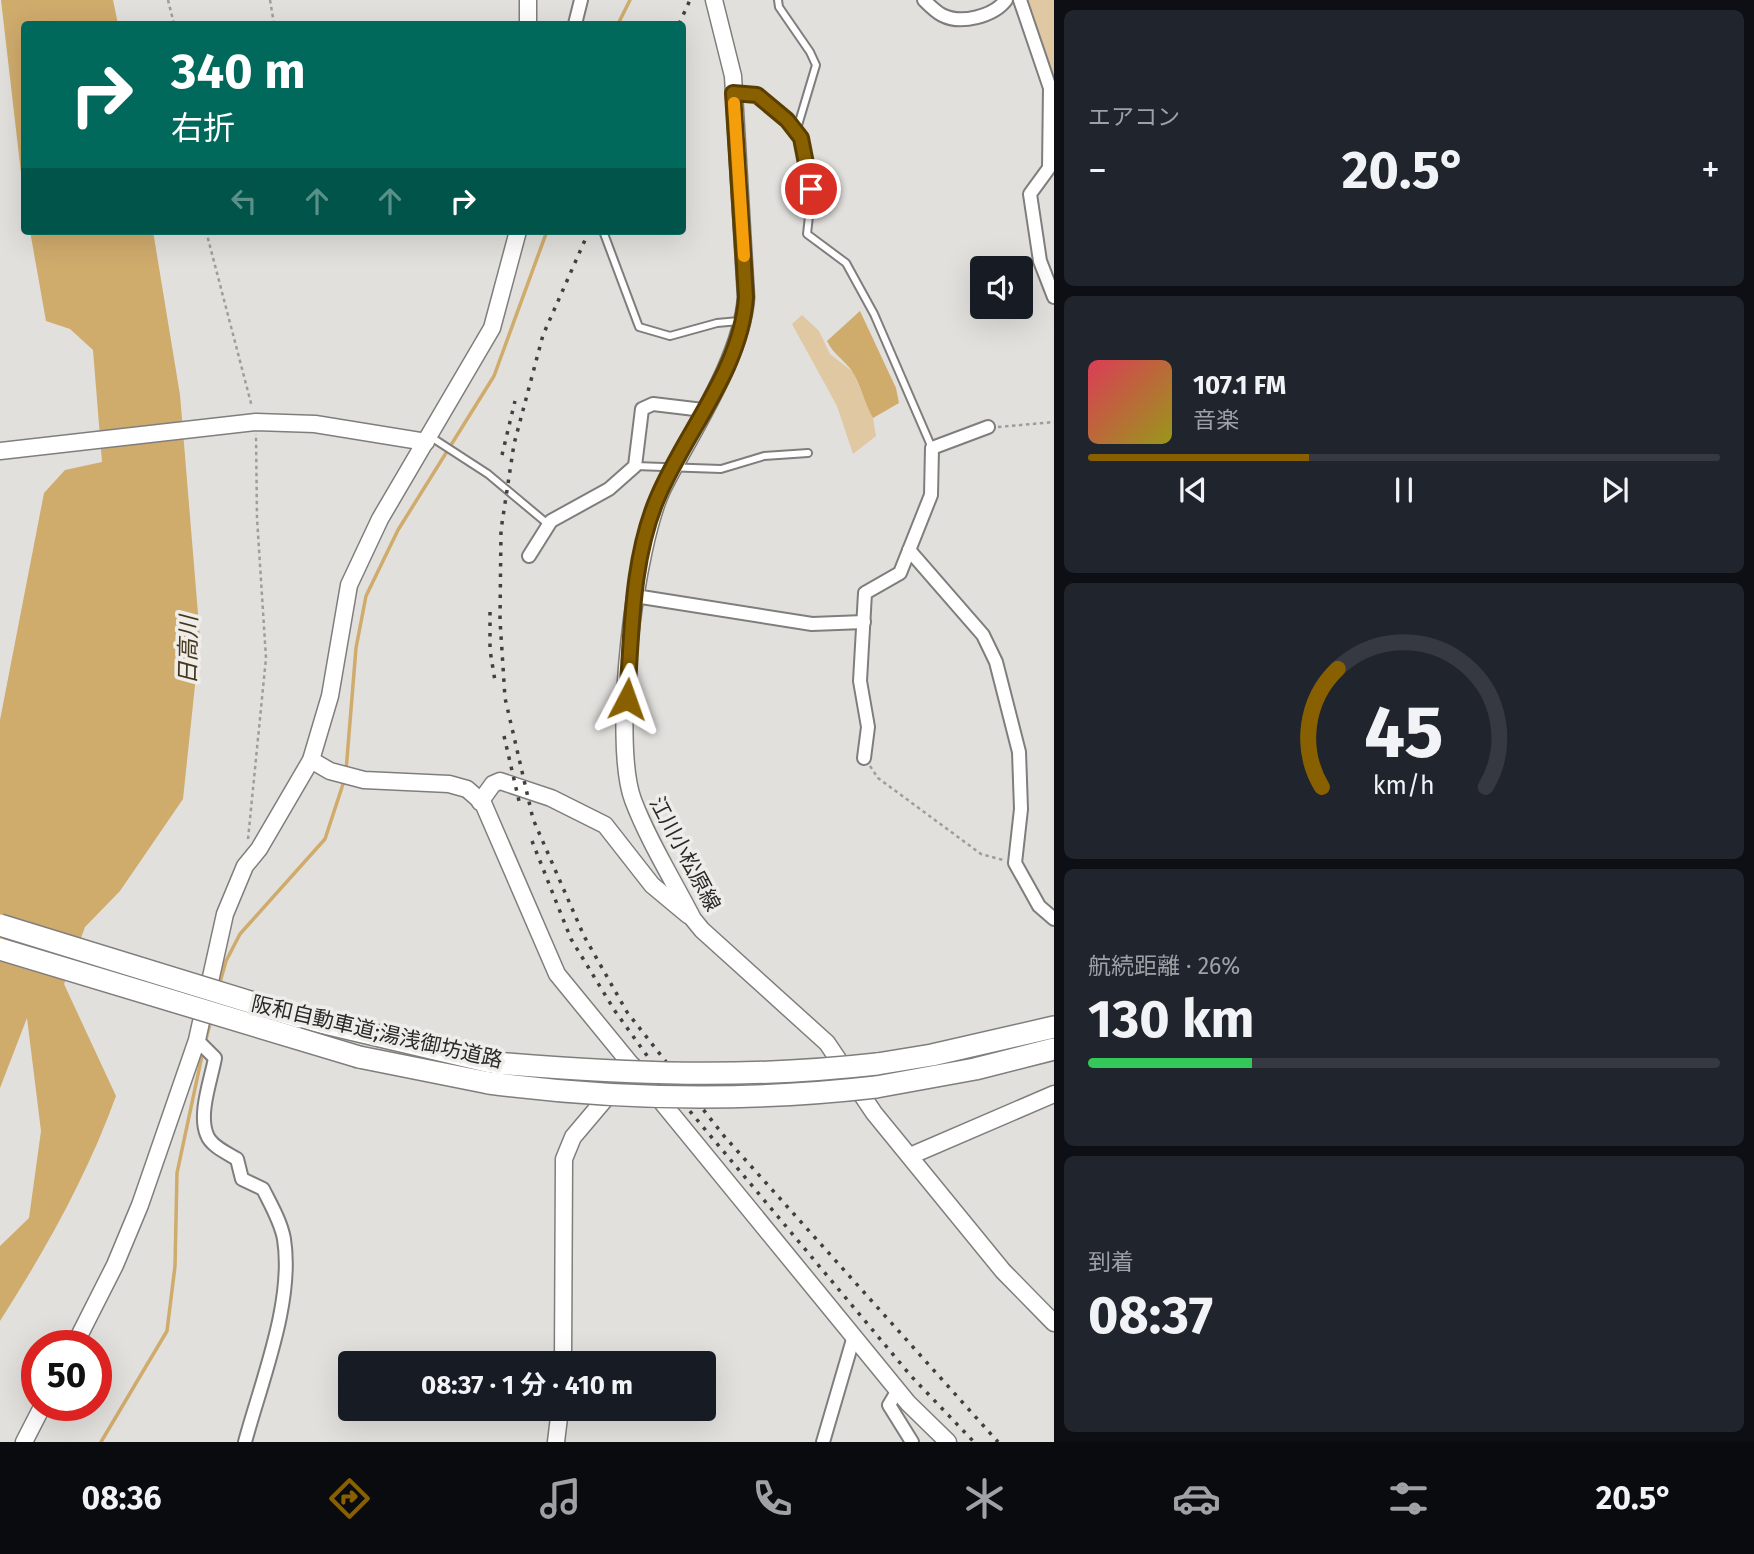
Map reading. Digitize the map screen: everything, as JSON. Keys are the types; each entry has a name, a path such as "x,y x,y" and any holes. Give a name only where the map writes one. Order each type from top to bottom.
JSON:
{"highway":[{"name":"阪和自動車道;湯浅御坊道路","path":"0,925 492,1073 699,1076 810,1072 932,1055 1054,1027"},
{"name":"阪和自動車道;湯浅御坊道路","path":"0,949 359,1057 492,1073 638,1098 804,1096 877,1087 975,1069 1054,1049"}],"street":[{"path":"528,0 528,21"},
{"path":"576,21 581,0"},
{"name":"江川小松原線","path":"713,0 733,76 746,297 745,320 734,350 657,499 644,539 635,596 625,724 626,771 632,799 693,919 717,946 828,1043 874,1114 1003,1271 1054,1323"},
{"path":"924,0 943,16 965,19 999,9 1006,0"},
{"path":"1020,0 1050,88 1049,168 1030,194 1040,261 1054,297"},
{"path":"82,1330 115,1265 140,1205 197,1040 225,914 245,866 259,849 311,760 330,696 349,585 380,519 492,328 517,235"},
{"path":"529,556 549,525 610,489 635,466 642,409 653,404 703,410"},
{"path":"0,451 256,422 315,424 428,439"},
{"path":"864,758 868,727 860,681 864,593 900,573 931,495 932,447 988,427"},
{"path":"909,550 983,635 996,662 1019,752 1021,809 1015,863 1039,906 1054,919"},
{"path":"635,596 812,624 864,622"},
{"path":"311,760 330,771 364,780 449,784 467,789 480,802 557,974 898,1390 948,1442"},
{"path":"480,802 493,784 500,780 551,798 605,825 652,885 693,919"},
{"path":"197,1040 215,1058 204,1117 207,1136 216,1146 237,1159 242,1180 263,1189 284,1239 282,1301 245,1442"},
{"path":"563,1351 564,1159 573,1137 633,1066"},
{"path":"909,1156 1054,1094"},
{"path":"822,1442 854,1336"},
{"path":"898,1390 889,1405 912,1442"},
{"path":"24,1442 35,1421"},
{"path":"556,1442 558,1421"}],"lane":[{"path":"778,0 779,8 816,65 796,132"},
{"path":"733,93 757,95 787,120 801,138 811,189 807,234 846,263 874,314 932,447"},
{"path":"604,235 639,327 670,336 717,323 745,320"},
{"path":"428,439 488,474 549,525"},
{"path":"635,466 721,469 764,456 808,453"}],"path":[{"path":"168,0 173,21"},
{"path":"270,0 274,21"},
{"path":"206,235 256,422 257,518 266,658 248,839"},
{"path":"988,427 1054,422"},
{"path":"864,758 878,778 981,854 1015,863"}],"shaded area":[{"path":"1025,0 1054,0 1054,86"},
{"path":"802,315 819,331 830,354 853,372 873,418 876,436 853,454 837,406 792,324"}],"water":[{"path":"1,0 113,0 117,21 21,21 21,173"},
{"name":"日高川","path":"31,235 154,235 180,395 200,638 183,799 120,891 85,927 64,984 116,1096 92,1155 64,1212 0,1321 0,1246 29,1218 41,1131 27,1018 0,1088 0,720 44,493 65,470 102,462 93,350 70,329 46,321"},
{"path":"860,311 896,388 899,403 873,418 858,381 827,341"}],"waterway":[{"path":"620,21 630,0"},
{"path":"346,771 356,648 366,596 398,530 494,376 546,235"},
{"path":"219,986 226,961 240,934 325,839 345,778"},
{"path":"205,1043 211,1020"},
{"path":"101,1442 167,1331 175,1266 177,1173 203,1051"}],"railway":[{"path":"680,21 690,0"},
{"path":"587,235 543,335 514,444 501,530 500,620 505,698 533,819 584,936 627,1012 724,1136 998,1442"},
{"path":"502,455 515,401"},
{"path":"490,612 490,650 495,681"},
{"path":"504,736 519,801"},
{"path":"532,841 571,939 615,1011 668,1085 911,1376 974,1442"}],"slow traffic":[{"path":"734,103 744,256"}],"route":[{"path":"627,699 635,596 644,539 657,499 734,350 745,320 746,297 733,93 757,95 787,120 801,138 811,189"}]}
